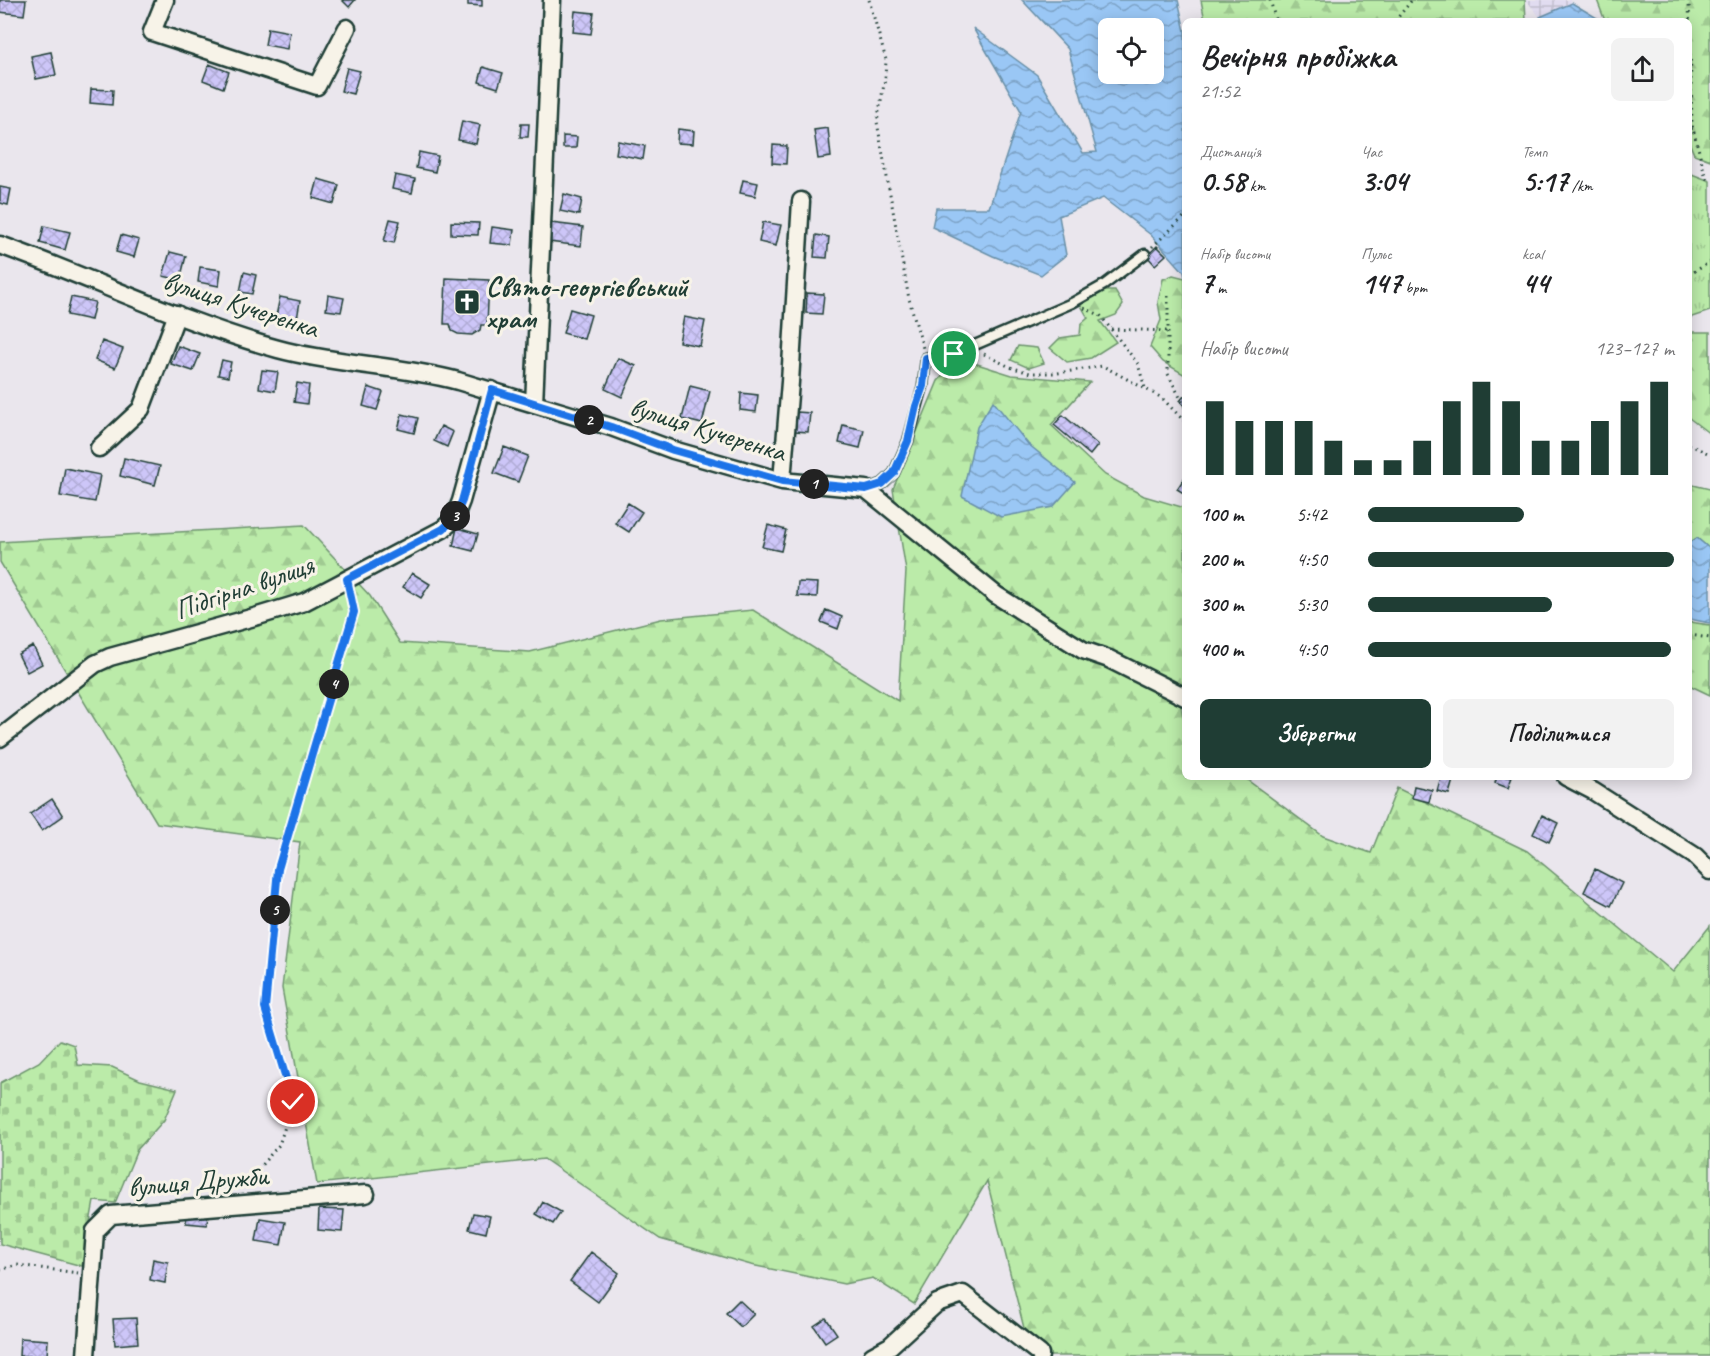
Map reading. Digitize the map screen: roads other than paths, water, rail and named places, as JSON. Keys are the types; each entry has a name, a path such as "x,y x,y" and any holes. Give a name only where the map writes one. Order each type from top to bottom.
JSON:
{"street":[{"path":"165,0 152,32 317,86 347,28"},
{"path":"534,404 552,0"},
{"path":"782,481 801,201"},
{"name":"вулиця Кучеренка","path":"0,245 228,334 338,363 436,375 611,427 673,450 782,481 866,489"},
{"path":"99,448 141,409 177,314"},
{"name":"Підгірна вулиця","path":"0,738 95,664 110,657 304,602 443,529 454,519 468,480 492,390"},
{"path":"866,489 996,595 1083,650 1109,659 1182,696"},
{"path":"1572,780 1695,856 1710,871"},
{"name":"вулиця Дружби","path":"86,1356 95,1231 111,1215 366,1194"},
{"path":"872,1356 890,1346 937,1303 963,1294 1040,1356"}],"lane":[{"path":"866,489 882,484 894,473 908,441 923,386 926,358 954,354 1072,303 1104,285 1145,255"}],"water":[{"path":"1022,0 1178,0 1182,18 1182,270 1151,235 1103,198 1059,216 1066,255 1041,275 993,256 932,227 936,208 989,208 1021,111 973,28 1037,75 1083,153 1097,152 1068,49"},
{"path":"1572,3 1597,18 1540,18"},
{"path":"993,401 1028,444 1075,482 1053,507 1001,517 962,496 977,427"},
{"path":"1697,538 1710,549 1710,623 1692,620 1692,541"}],"place":[{"name":"Свято-георгієвський храм","path":"467,302"}]}
